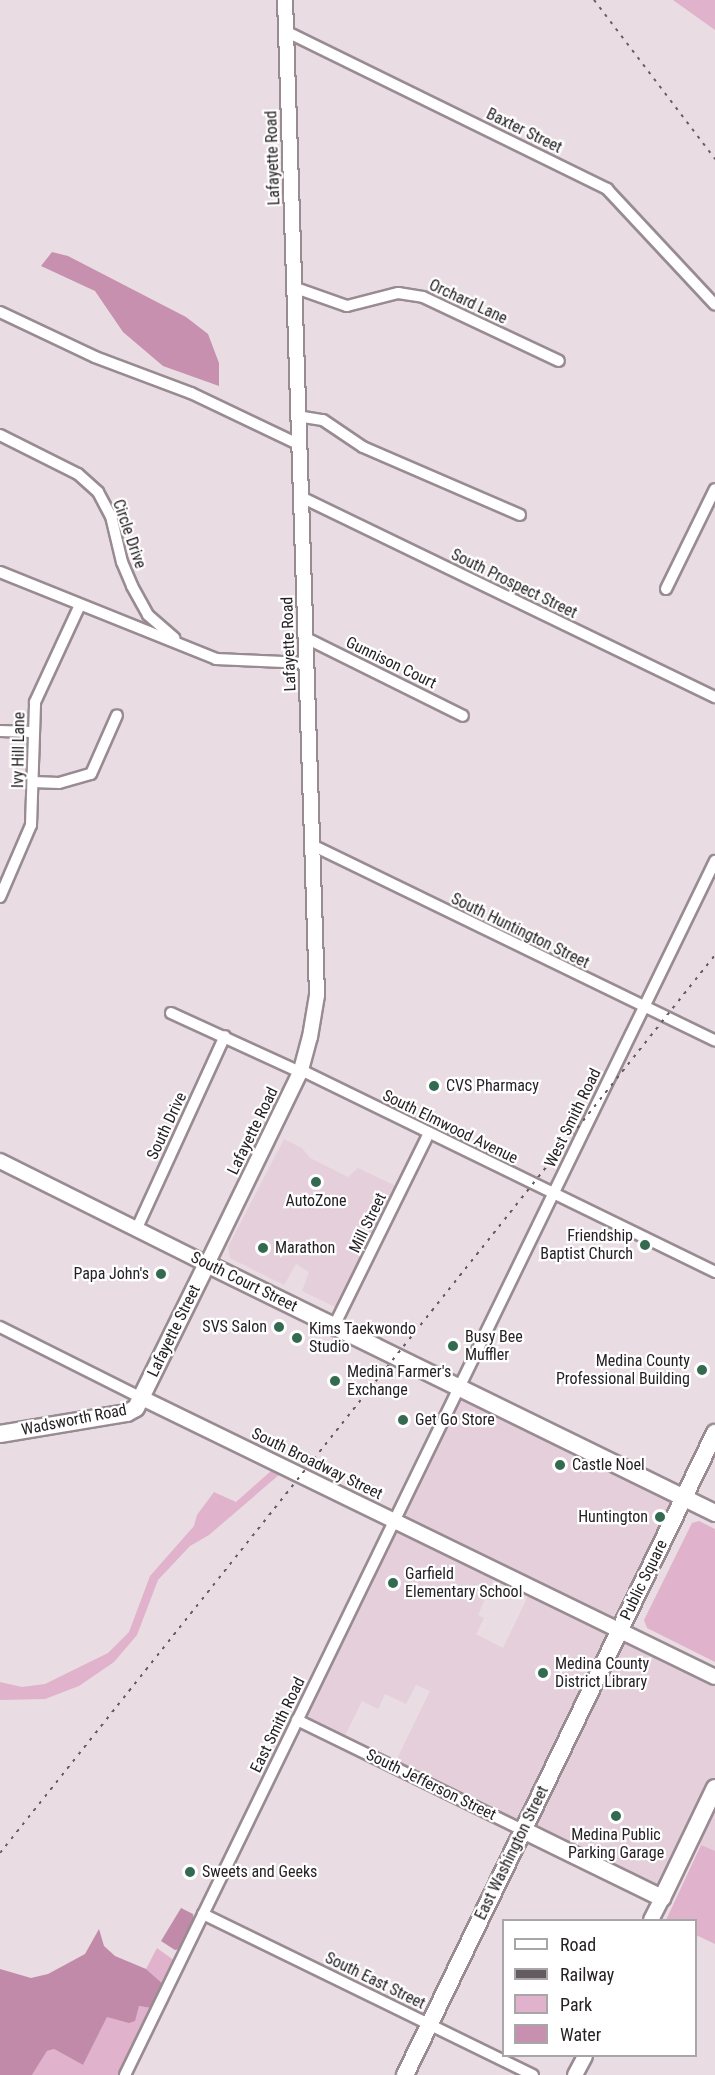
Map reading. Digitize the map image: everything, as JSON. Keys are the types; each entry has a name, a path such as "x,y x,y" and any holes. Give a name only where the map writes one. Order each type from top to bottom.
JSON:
{"highway":[{"name":"South Court Street","path":"207,1264 715,1513"},
{"name":"Lafayette Street","path":"142,1398 207,1264"},
{"name":"Wadsworth Road","path":"0,1434 127,1413 142,1398"},
{"name":"Public Square","path":"619,1630 715,1433"},
{"name":"East Washington Street","path":"405,2075 619,1630"},
{"path":"662,1898 715,1788"},
{"name":"South Jefferson Street","path":"523,1830 662,1898"}],"main road":[{"name":"Lafayette Road","path":"207,1264 300,1071 317,995 285,0"},
{"name":"South Court Street","path":"0,1161 207,1264"},
{"name":"South Broadway Street","path":"142,1398 619,1630"},
{"name":"Public Square","path":"619,1630 715,1677"},
{"path":"652,1919 662,1898"},
{"path":"575,2075 584,2057"}],"street":[{"name":"Baxter Street","path":"285,31 608,189 715,305"},
{"name":"Orchard Lane","path":"294,288 347,306 398,293 423,297 559,361"},
{"path":"0,312 95,357 191,393 298,444"},
{"path":"297,416 323,420 363,447 520,515"},
{"name":"Circle Drive","path":"0,435 78,474 98,492 111,516 122,562 144,608 181,644"},
{"path":"666,590 715,489"},
{"name":"South Prospect Street","path":"301,497 715,697"},
{"name":"Circle Drive","path":"0,572 79,607 216,659 233,662 306,663"},
{"name":"Ivy Hill Lane","path":"2,890 31,825 32,732 39,690 79,607"},
{"name":"Gunnison Court","path":"306,638 463,716"},
{"path":"33,782 59,783 91,774 117,715"},
{"path":"0,731 32,732"},
{"name":"South Huntington Street","path":"312,845 715,1041"},
{"name":"West Smith Road","path":"458,1388 715,861"},
{"name":"South Elmwood Avenue","path":"171,1013 300,1071 715,1272"},
{"name":"South Drive","path":"136,1228 225,1036"},
{"name":"Mill Street","path":"334,1326 429,1133"},
{"name":"South Broadway Street","path":"0,1327 142,1398"},
{"name":"East Smith Road","path":"125,2075 458,1388"},
{"name":"South Jefferson Street","path":"297,1720 523,1830"},
{"name":"South East Street","path":"203,1914 533,2075"}],"shaded area":[{"path":"284,1139 302,1148 310,1158 348,1177 358,1168 396,1186 337,1308 302,1291 309,1272 296,1264 284,1285 230,1258 228,1247"},
{"path":"458,1388 684,1498 619,1630 715,1677 715,1852 690,1840 662,1898 393,1767 430,1691 416,1685 406,1704 385,1694 378,1709 362,1701 342,1742 297,1720","holes":["497,1571 532,1588 503,1648 476,1634 484,1618 478,1615"]},
{"path":"181,1908 193,1914 194,1920 180,1949 175,1950 161,1941"},
{"path":"99,1929 104,1946 115,1956 146,1969 163,1984 151,2008 139,2006 135,2021 129,2023 107,2017 83,2065 54,2049 47,2051 32,2075 0,2075 0,1969 31,1978 48,1974 85,1954"}],"green space":[{"path":"673,0 715,0 715,30"},
{"path":"279,1464 287,1468 209,1535 190,1546 158,1580 137,1635 114,1662 79,1686 45,1699 0,1700 0,1682 22,1687 45,1684 108,1653 129,1632 150,1576 194,1526 197,1515 214,1492 236,1502"},
{"path":"699,1521 715,1529 715,1662 647,1628 644,1620 692,1523"},
{"path":"701,1845 715,1851 715,1944 697,1935 697,1919 666,1919"},
{"path":"157,1948 175,1961 163,1984 146,1969"},
{"path":"139,2006 151,2008 119,2075 32,2075 47,2051 54,2049 83,2065 107,2016"}],"water":[{"path":"52,252 68,256 186,317 208,334 219,363 219,386 163,366 123,332 95,291 41,266"}],"railway":[{"path":"594,0 715,159"},
{"path":"0,1853 715,955"}],"place":[{"name":"CVS Pharmacy","path":"434,1086"},
{"name":"AutoZone","path":"316,1182"},
{"name":"Friendship Baptist Church","path":"645,1245"},
{"name":"Marathon","path":"263,1248"},
{"name":"Papa John's","path":"161,1274"},
{"name":"SVS Salon","path":"279,1327"},
{"name":"Kims Taekwondo Studio","path":"297,1338"},
{"name":"Busy Bee Muffler","path":"453,1346"},
{"name":"Medina County Professional Building","path":"702,1370"},
{"name":"Medina Farmer's Exchange","path":"335,1381"},
{"name":"Get Go Store","path":"403,1420"},
{"name":"Castle Noel","path":"560,1465"},
{"name":"Huntington","path":"660,1517"},
{"name":"Garfield Elementary School","path":"393,1583"},
{"name":"Medina County District Library","path":"543,1673"},
{"name":"Medina Public Parking Garage","path":"616,1816"},
{"name":"Sweets and Geeks","path":"190,1872"}]}
